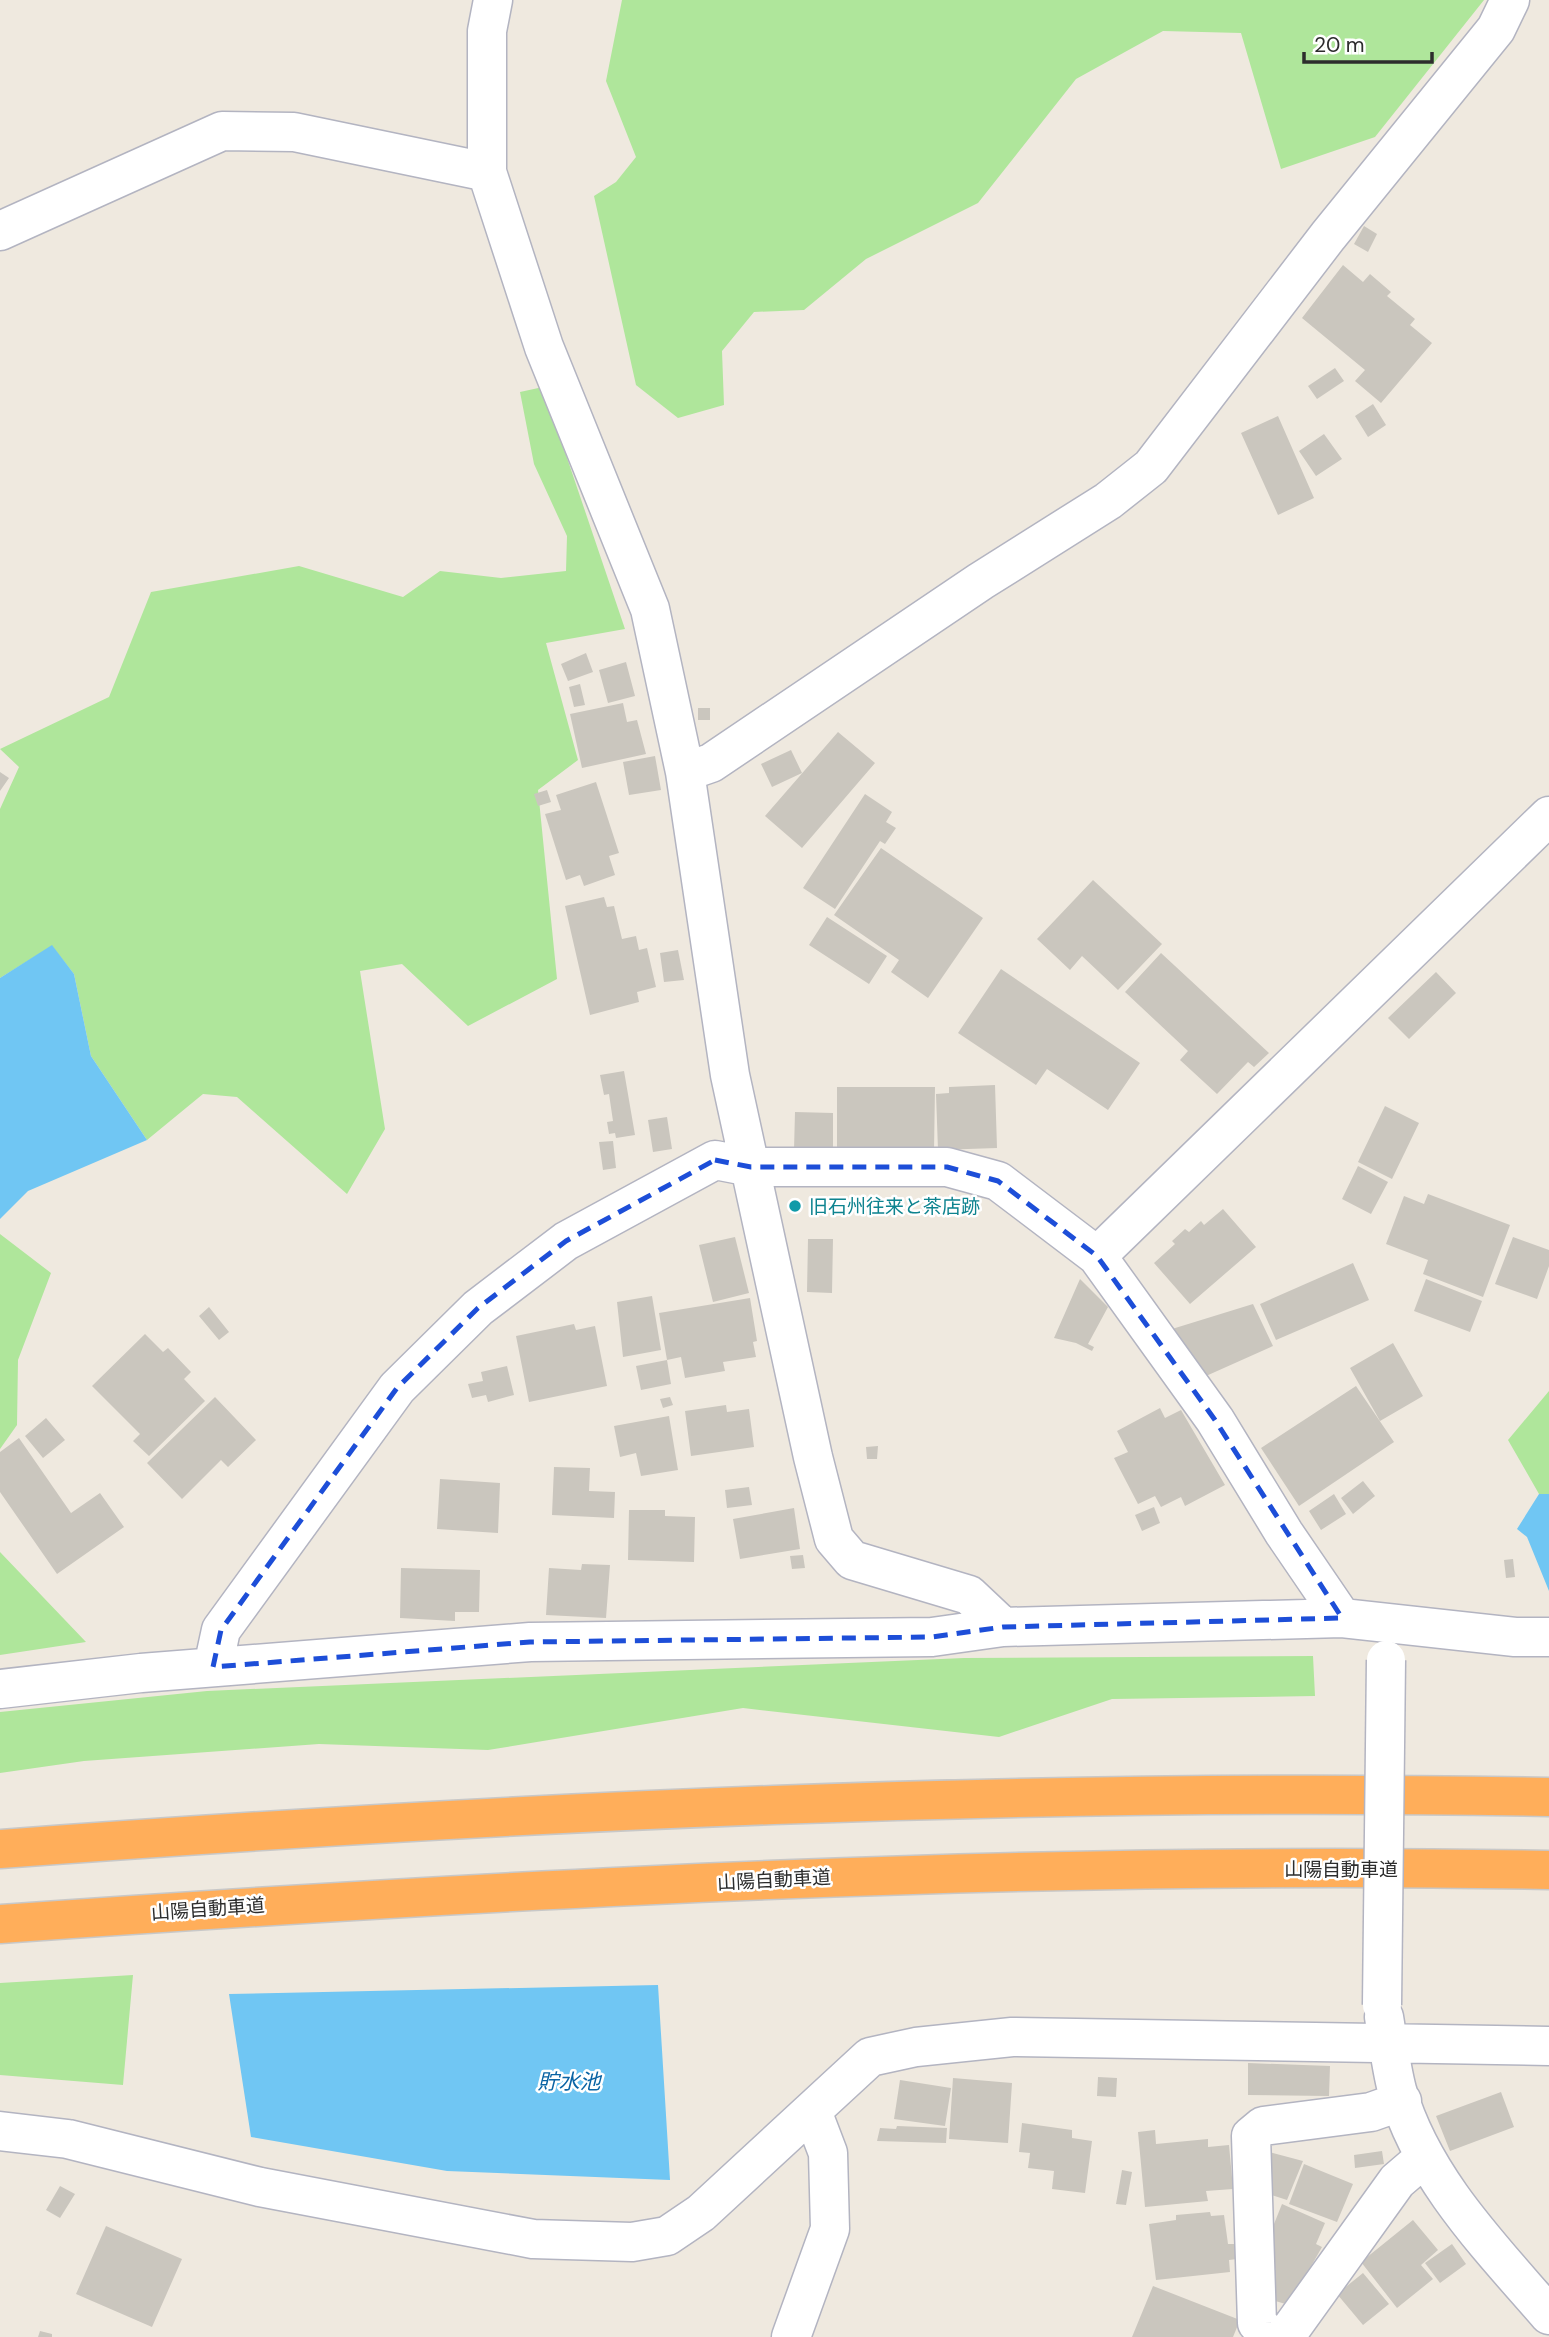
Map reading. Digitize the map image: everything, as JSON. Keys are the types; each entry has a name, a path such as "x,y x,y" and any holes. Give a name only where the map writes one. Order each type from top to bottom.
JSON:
{"highway":[{"path":"0,1849 358,1823 1011,1796 1549,1797"},
{"name":"山陽自動車道","path":"0,1924 363,1899 1013,1870 1549,1870"}],"street":[{"path":"493,0 487,31 487,172 544,347 650,610 685,772 730,1075 813,1457 834,1539 852,1560 969,1595 1003,1628"},
{"path":"685,772 711,763 981,581 1108,501 1152,467 1328,236 1496,29 1510,0"},
{"path":"0,231 222,131 294,132 487,172"},
{"path":"1097,1256 1549,816"},
{"path":"213,1667 220,1630 397,1388 478,1308 566,1241 715,1160 751,1167 947,1167 998,1181 1097,1256 1215,1419 1284,1533 1342,1618"},
{"path":"0,1689 213,1667 530,1642 932,1637 1003,1628 1342,1618 1515,1637 1549,1637"},
{"path":"1380,1622 1386,1660 1385,2024 1402,2101 1425,2157 1479,2234 1549,2315"},
{"path":"0,2131 68,2139 260,2187 533,2239 632,2242 667,2236 701,2213 870,2057 916,2047 1012,2037 1385,2024 1549,2046"},
{"path":"1271,2337 1257,2323 1251,2136 1263,2126 1371,2112 1402,2101"},
{"path":"791,2337 830,2229 828,2153 812,2111"},
{"path":"1285,2337 1397,2181 1425,2157"}],"highlighted area":[{"path":"715,1160 751,1167 947,1167 998,1181 1097,1256 1215,1420 1342,1618 1003,1627 932,1637 530,1642 213,1667 221,1630 397,1388 478,1308 566,1241"}],"green space":[{"path":"622,0 1484,0 1375,137 1281,169 1241,33 1163,31 1076,79 978,203 866,259 804,310 754,312 722,351 724,405 678,418 636,385 594,196 616,182 636,157 606,81"},
{"path":"543,387 625,629 546,643 578,760 538,790 557,979 468,1026 402,964 360,971 385,1129 347,1194 237,1097 203,1094 147,1140 91,1056 74,974 52,946 0,978 0,809 19,767 0,749 109,697 151,592 299,566 403,597 440,571 501,578 566,571 567,536 534,464 520,392"},
{"path":"0,1234 51,1273 18,1360 17,1425 0,1449"},
{"path":"1549,1391 1549,1494 1539,1494 1508,1440"},
{"path":"0,1552 86,1642 0,1655"},
{"path":"1313,1656 1315,1696 1112,1699 999,1737 743,1708 488,1750 319,1744 84,1761 0,1773 0,1712 207,1691 964,1658"},
{"path":"133,1975 123,2085 0,2075 0,1983"}],"water":[{"path":"52,945 74,974 91,1056 147,1140 28,1191 0,1219 0,978"},
{"path":"1539,1494 1549,1494 1549,1591 1527,1537 1517,1529"},
{"name":"貯水池","path":"658,1985 670,2180 447,2171 251,2137 229,1994"}],"building":[{"path":"1364,226 1377,234 1368,252 1354,244"},
{"path":"1343,265 1363,282 1370,274 1391,292 1387,296 1415,319 1410,325 1432,343 1381,403 1355,381 1365,370 1302,318"},
{"path":"1335,368 1344,381 1317,399 1308,386"},
{"path":"1373,404 1386,425 1368,437 1355,416"},
{"path":"1278,416 1314,498 1278,515 1241,433"},
{"path":"1324,434 1342,459 1316,476 1299,451"},
{"path":"586,653 593,672 568,681 561,664"},
{"path":"626,662 635,696 608,703 599,670"},
{"path":"580,684 585,705 574,707 569,687"},
{"path":"623,703 627,722 637,720 646,754 582,768 570,714"},
{"path":"698,708 710,708 710,720 698,720"},
{"path":"838,732 875,763 802,848 765,816"},
{"path":"791,750 802,773 772,787 761,764"},
{"path":"655,756 661,790 629,795 623,762"},
{"path":"0,772 9,778 0,791"},
{"path":"596,782 619,853 609,856 615,875 584,886 580,875 566,880 545,814 561,810 556,795"},
{"path":"547,790 551,802 538,806 534,794"},
{"path":"865,794 892,812 886,822 896,828 885,844 880,841 835,909 803,888"},
{"path":"881,848 983,918 928,998 891,972 899,960 834,915"},
{"path":"1093,880 1162,944 1118,990 1082,956 1070,970 1037,939"},
{"path":"604,897 607,907 614,906 622,939 636,936 639,950 647,948 656,987 637,992 639,1002 590,1015 565,906"},
{"path":"827,917 887,956 869,984 809,945"},
{"path":"678,950 684,980 664,982 660,953"},
{"path":"1161,953 1269,1053 1254,1067 1248,1062 1217,1094 1180,1060 1188,1051 1125,992"},
{"path":"1001,969 1140,1063 1108,1110 1047,1069 1036,1085 958,1033"},
{"path":"1436,972 1456,993 1409,1039 1388,1018"},
{"path":"624,1071 635,1135 616,1138 615,1133 609,1134 607,1122 613,1121 609,1094 604,1095 600,1075"},
{"path":"995,1085 997,1148 938,1150 936,1094 949,1093 949,1087"},
{"path":"837,1087 935,1087 934,1151 837,1151"},
{"path":"1385,1106 1419,1123 1392,1179 1358,1162"},
{"path":"795,1112 833,1113 833,1151 794,1150"},
{"path":"667,1117 672,1149 653,1152 648,1120"},
{"path":"613,1141 616,1168 603,1170 599,1142"},
{"path":"1358,1166 1388,1182 1371,1214 1342,1199"},
{"path":"1428,1194 1510,1225 1483,1297 1423,1274 1428,1260 1386,1244 1404,1196 1424,1204"},
{"path":"1223,1209 1256,1247 1190,1304 1154,1263 1175,1244 1172,1241 1185,1229 1189,1232 1201,1221 1204,1225"},
{"path":"735,1237 749,1293 713,1302 699,1245"},
{"path":"1513,1237 1549,1250 1549,1266 1537,1299 1495,1284"},
{"path":"808,1239 833,1239 832,1293 807,1292"},
{"path":"1353,1263 1369,1300 1276,1340 1260,1304"},
{"path":"1080,1279 1108,1307 1088,1344 1094,1347 1092,1351 1076,1343 1054,1338"},
{"path":"1426,1279 1482,1301 1470,1332 1414,1311"},
{"path":"652,1296 661,1350 623,1357 617,1302"},
{"path":"750,1298 757,1341 753,1342 756,1357 723,1362 725,1371 685,1378 681,1357 667,1360 659,1313"},
{"path":"1253,1304 1273,1346 1206,1376 1172,1329"},
{"path":"209,1307 229,1332 219,1340 199,1316"},
{"path":"574,1324 576,1330 595,1326 607,1386 529,1402 516,1336"},
{"path":"145,1334 163,1352 168,1348 191,1372 184,1379 205,1401 149,1456 133,1441 140,1434 92,1386"},
{"path":"1393,1343 1423,1396 1380,1421 1350,1368"},
{"path":"667,1360 671,1384 641,1390 636,1366"},
{"path":"507,1366 514,1395 488,1402 486,1395 472,1398 468,1384 483,1381 481,1372"},
{"path":"1356,1386 1394,1442 1299,1506 1261,1448"},
{"path":"215,1397 256,1440 228,1467 221,1460 182,1499 147,1463"},
{"path":"670,1397 673,1405 663,1408 660,1399"},
{"path":"726,1405 727,1412 749,1409 754,1447 691,1456 685,1411"},
{"path":"1160,1408 1165,1418 1181,1410 1225,1485 1185,1506 1181,1497 1161,1507 1155,1496 1138,1504 1114,1458 1128,1452 1117,1431"},
{"path":"669,1416 678,1470 641,1476 636,1453 620,1457 614,1426"},
{"path":"46,1418 65,1440 43,1458 25,1436"},
{"path":"19,1438 71,1513 100,1493 124,1527 57,1574 0,1492 0,1452"},
{"path":"878,1446 877,1459 867,1459 866,1447"},
{"path":"554,1467 590,1468 589,1491 615,1492 614,1518 552,1515"},
{"path":"440,1479 500,1483 498,1533 437,1529"},
{"path":"1363,1481 1375,1496 1353,1514 1341,1498"},
{"path":"749,1487 752,1505 727,1508 725,1490"},
{"path":"1334,1494 1346,1514 1321,1530 1309,1511"},
{"path":"1154,1507 1160,1523 1142,1531 1135,1515"},
{"path":"794,1508 800,1549 740,1559 733,1519"},
{"path":"629,1510 665,1510 665,1516 695,1517 694,1562 628,1560"},
{"path":"803,1555 805,1568 792,1569 790,1556"},
{"path":"1513,1559 1515,1577 1506,1578 1504,1560"},
{"path":"582,1564 610,1565 606,1618 546,1615 549,1568 581,1570"},
{"path":"401,1568 480,1570 479,1612 455,1612 455,1621 400,1618"},
{"path":"1248,2063 1330,2066 1329,2096 1248,2095"},
{"path":"1098,2077 1117,2078 1116,2097 1097,2096"},
{"path":"953,2078 1012,2083 1008,2143 949,2139"},
{"path":"900,2080 951,2088 945,2126 894,2119"},
{"path":"1501,2092 1514,2127 1450,2151 1436,2116"},
{"path":"1022,2123 1072,2130 1072,2138 1092,2141 1085,2193 1052,2189 1054,2171 1028,2168 1030,2153 1019,2152"},
{"path":"897,2126 947,2128 946,2143 877,2141 880,2128 896,2129"},
{"path":"1155,2130 1156,2144 1208,2139 1208,2147 1229,2145 1233,2189 1206,2191 1208,2201 1145,2207 1138,2132"},
{"path":"1265,2151 1303,2161 1287,2200 1265,2193"},
{"path":"1382,2151 1384,2164 1355,2168 1354,2155"},
{"path":"1304,2164 1353,2184 1337,2222 1289,2204"},
{"path":"1122,2170 1132,2172 1126,2205 1116,2204"},
{"path":"60,2186 75,2194 60,2218 46,2210"},
{"path":"1282,2204 1325,2223 1316,2244 1322,2247 1289,2305 1272,2300 1271,2271 1276,2269 1272,2267 1270,2234"},
{"path":"1210,2212 1211,2216 1224,2215 1228,2244 1235,2244 1237,2259 1229,2260 1230,2272 1156,2280 1149,2224 1176,2220 1176,2215"},
{"path":"1413,2220 1438,2250 1421,2265 1433,2279 1397,2308 1361,2262"},
{"path":"106,2226 182,2259 152,2327 76,2294"},
{"path":"1452,2244 1466,2264 1440,2283 1425,2263"},
{"path":"1363,2273 1389,2304 1363,2325 1337,2294"},
{"path":"1153,2286 1240,2320 1233,2337 1132,2337"},
{"path":"40,2331 52,2334 52,2337 38,2337"}],"place":[{"name":"旧石州往来と茶店跡","path":"795,1206"}]}
